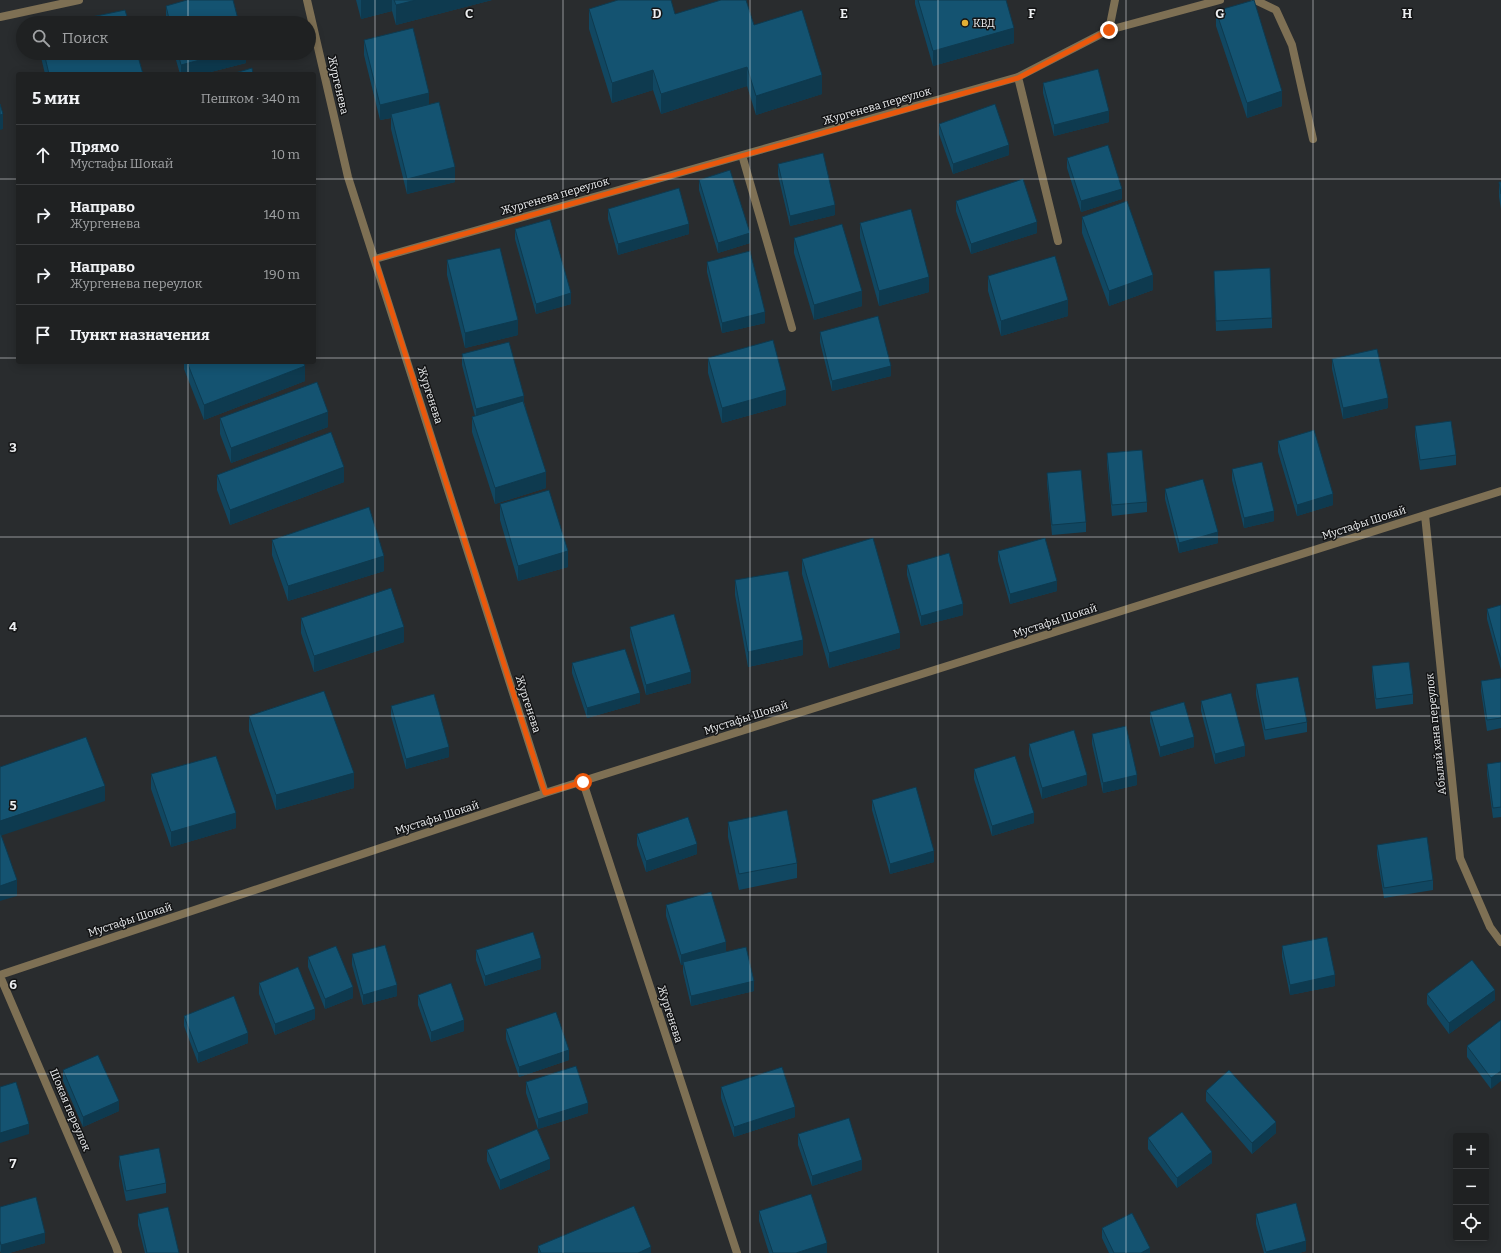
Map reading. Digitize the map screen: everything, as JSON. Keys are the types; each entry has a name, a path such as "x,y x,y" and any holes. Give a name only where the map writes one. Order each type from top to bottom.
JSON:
{"street":[{"path":"0,17 79,0"},
{"name":"Жургенева","path":"307,0 311,16"},
{"path":"1109,30 1115,0"},
{"name":"Жургенева переулок","path":"375,259 1018,78 1109,30 1220,0"},
{"path":"1255,0 1276,10 1292,45 1313,139"},
{"name":"Жургенева","path":"316,39 348,177 545,793"},
{"path":"1018,78 1058,241"},
{"path":"742,155 792,328"},
{"name":"Мустафы Шокай","path":"0,975 545,793 1501,491"},
{"name":"Абылай хана переулок","path":"1425,515 1460,858 1490,928 1501,942"},
{"name":"Жургенева","path":"583,782 737,1253"},
{"name":"Шокая переулок","path":"0,975 118,1253"}],"building":[{"path":"187,0 233,0 237,16 168,16 166,6"},
{"path":"394,0 416,0 396,5"},
{"path":"618,0 671,0 675,14 721,0 746,0 754,25 802,10 822,75 756,96 747,67 661,94 653,70 612,83 589,9"},
{"name":"КВД","path":"918,0 1006,0 1014,28 933,51"},
{"path":"1254,0 1282,91 1247,103 1216,11"},
{"path":"125,10 127,16 96,16"},
{"path":"413,28 429,93 380,105 364,40"},
{"path":"46,60 139,60 142,72 49,72"},
{"path":"180,60 200,60 181,65"},
{"path":"252,68 253,72 239,72"},
{"path":"1098,69 1109,111 1054,125 1043,83"},
{"path":"439,102 455,167 407,179 391,114"},
{"path":"0,104 3,114 0,115"},
{"path":"995,104 1009,145 953,164 939,124"},
{"path":"1108,145 1122,189 1081,201 1067,158"},
{"path":"823,153 835,205 790,216 778,164"},
{"path":"730,170 750,233 718,243 699,180"},
{"path":"1023,179 1037,222 971,244 956,201"},
{"path":"1499,182 1501,182 1501,194"},
{"path":"679,188 689,224 618,244 608,209"},
{"path":"1127,201 1153,275 1109,291 1082,217"},
{"path":"911,209 929,277 879,291 860,223"},
{"path":"550,219 571,293 536,304 515,229"},
{"path":"842,224 862,291 814,305 794,238"},
{"path":"500,248 518,320 465,333 447,260"},
{"path":"750,251 765,312 722,323 707,262"},
{"path":"1055,256 1068,300 1001,321 988,276"},
{"path":"1270,268 1272,318 1216,321 1214,271"},
{"path":"878,316 891,366 832,381 820,332"},
{"path":"773,340 786,390 722,408 708,358"},
{"path":"509,342 524,396 476,409 462,354"},
{"path":"1377,349 1388,398 1343,408 1332,359"},
{"path":"188,364 304,364 305,366 204,405"},
{"path":"317,382 328,412 231,448 220,418"},
{"path":"523,401 546,472 495,488 472,417"},
{"path":"1451,421 1456,455 1420,460 1415,426"},
{"path":"1314,430 1333,494 1297,505 1278,441"},
{"path":"331,432 344,467 230,510 217,475"},
{"path":"1142,450 1147,502 1112,505 1107,453"},
{"path":"1262,462 1274,511 1244,518 1232,469"},
{"path":"1081,470 1086,522 1052,525 1047,473"},
{"path":"1203,479 1218,532 1179,543 1165,489"},
{"path":"549,490 568,551 518,566 500,504"},
{"path":"369,507 384,556 288,586 272,540"},
{"path":"873,538 900,633 829,653 802,559"},
{"path":"1045,538 1057,581 1010,594 998,551"},
{"path":"949,553 963,604 921,616 907,565"},
{"path":"788,571 803,640 748,652 735,580"},
{"path":"391,588 404,627 314,656 301,618"},
{"path":"1501,605 1501,660 1487,609"},
{"path":"674,614 691,672 646,685 630,627"},
{"path":"625,649 640,693 587,708 572,663"},
{"path":"1409,662 1413,694 1376,699 1372,666"},
{"path":"1298,677 1307,722 1265,730 1256,684"},
{"path":"1501,678 1501,718 1487,720 1481,681"},
{"path":"324,691 354,773 276,795 249,716"},
{"path":"1231,693 1245,746 1215,754 1201,701"},
{"path":"434,694 449,747 406,759 391,706"},
{"path":"1184,702 1194,737 1160,747 1150,712"},
{"path":"1126,726 1137,775 1103,783 1092,734"},
{"path":"1074,730 1087,775 1042,788 1029,744"},
{"path":"86,737 105,786 0,821 0,767"},
{"path":"216,756 236,813 171,832 151,774"},
{"path":"1015,756 1034,813 992,826 974,769"},
{"path":"1501,762 1501,807 1493,808 1487,764"},
{"path":"916,787 934,851 890,864 872,800"},
{"path":"787,810 797,863 739,874 728,822"},
{"path":"688,817 697,844 646,861 637,834"},
{"path":"0,832 17,880 0,886"},
{"path":"1427,837 1433,880 1384,888 1377,845"},
{"path":"711,892 726,942 681,955 666,905"},
{"path":"533,932 541,958 485,976 476,950"},
{"path":"1327,937 1335,975 1290,985 1282,946"},
{"path":"385,945 397,985 363,995 352,954"},
{"path":"336,946 353,987 325,999 308,957"},
{"path":"746,947 754,981 691,996 683,962"},
{"path":"1472,960 1495,990 1449,1023 1427,994"},
{"path":"298,967 315,1009 275,1024 259,983"},
{"path":"451,983 464,1020 431,1032 418,995"},
{"path":"234,996 248,1033 198,1053 184,1016"},
{"path":"556,1012 569,1050 519,1067 506,1029"},
{"path":"1501,1020 1501,1071 1491,1078 1467,1046"},
{"path":"98,1055 119,1101 83,1117 63,1070"},
{"path":"576,1066 588,1103 538,1119 526,1082"},
{"path":"782,1067 795,1107 734,1127 721,1087"},
{"path":"1229,1070 1276,1122 1252,1143 1206,1091"},
{"path":"16,1082 29,1124 0,1133 0,1087"},
{"path":"1182,1112 1212,1152 1177,1178 1148,1138"},
{"path":"849,1118 862,1160 812,1176 798,1134"},
{"path":"537,1129 550,1159 500,1180 487,1150"},
{"path":"159,1148 166,1183 126,1191 119,1156"},
{"path":"811,1194 827,1243 796,1253 773,1253 759,1211"},
{"path":"36,1197 45,1233 1,1245 0,1207"},
{"path":"1296,1203 1306,1241 1266,1252 1256,1214"},
{"path":"634,1206 651,1247 638,1253 541,1253 538,1246"},
{"path":"168,1207 179,1253 147,1253 138,1214"},
{"path":"1132,1213 1150,1248 1141,1253 1114,1253 1102,1228"}],"place":[{"name":"КВД","path":"965,23"}],"route":[{"path":"583,782 545,793 375,259 1018,78 1109,30"}]}
